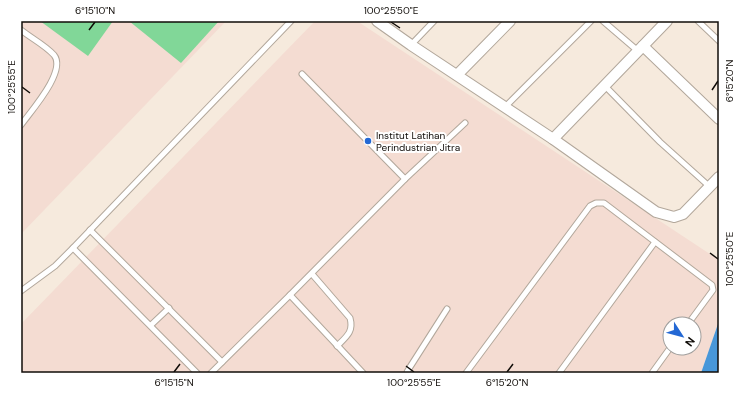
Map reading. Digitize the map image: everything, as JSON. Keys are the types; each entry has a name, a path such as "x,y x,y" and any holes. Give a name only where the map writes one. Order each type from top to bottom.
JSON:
{"street":[{"path":"377,21 553,139 644,205 664,216 674,217 683,214 719,177"},
{"path":"457,75 510,21"},
{"path":"553,139 667,21"},
{"path":"640,48 719,119"}],"lane":[{"path":"21,291 55,266 73,248 291,21"},
{"path":"411,45 434,21"},
{"path":"505,107 590,21"},
{"path":"603,21 640,48"},
{"path":"698,21 719,41"},
{"path":"21,30 54,55 58,64 53,80 21,124"},
{"path":"302,74 405,180"},
{"path":"604,86 660,142 710,187"},
{"path":"211,373 405,180 465,123"},
{"path":"466,373 590,206 596,203 604,203 712,286 713,290 694,316"},
{"path":"90,230 222,362"},
{"path":"558,373 655,242"},
{"path":"73,248 197,373"},
{"path":"312,274 350,318 352,325 351,332 337,346"},
{"path":"290,296 363,373"},
{"path":"151,325 169,308"},
{"path":"407,373 447,309"},
{"path":"652,373 664,356"}],"shaded area":[{"path":"21,21 226,21 21,234"},
{"name":"Institut Latihan Perindustrian Jitra","path":"315,21 357,21 719,260 719,321 701,373 21,373 21,324"}],"green space":[{"path":"40,21 113,21 88,56"},
{"path":"129,21 219,21 181,63"}],"water":[{"path":"719,321 719,373 701,373"}],"place":[{"name":"Institut Latihan Perindustrian Jitra","path":"368,141"}]}
